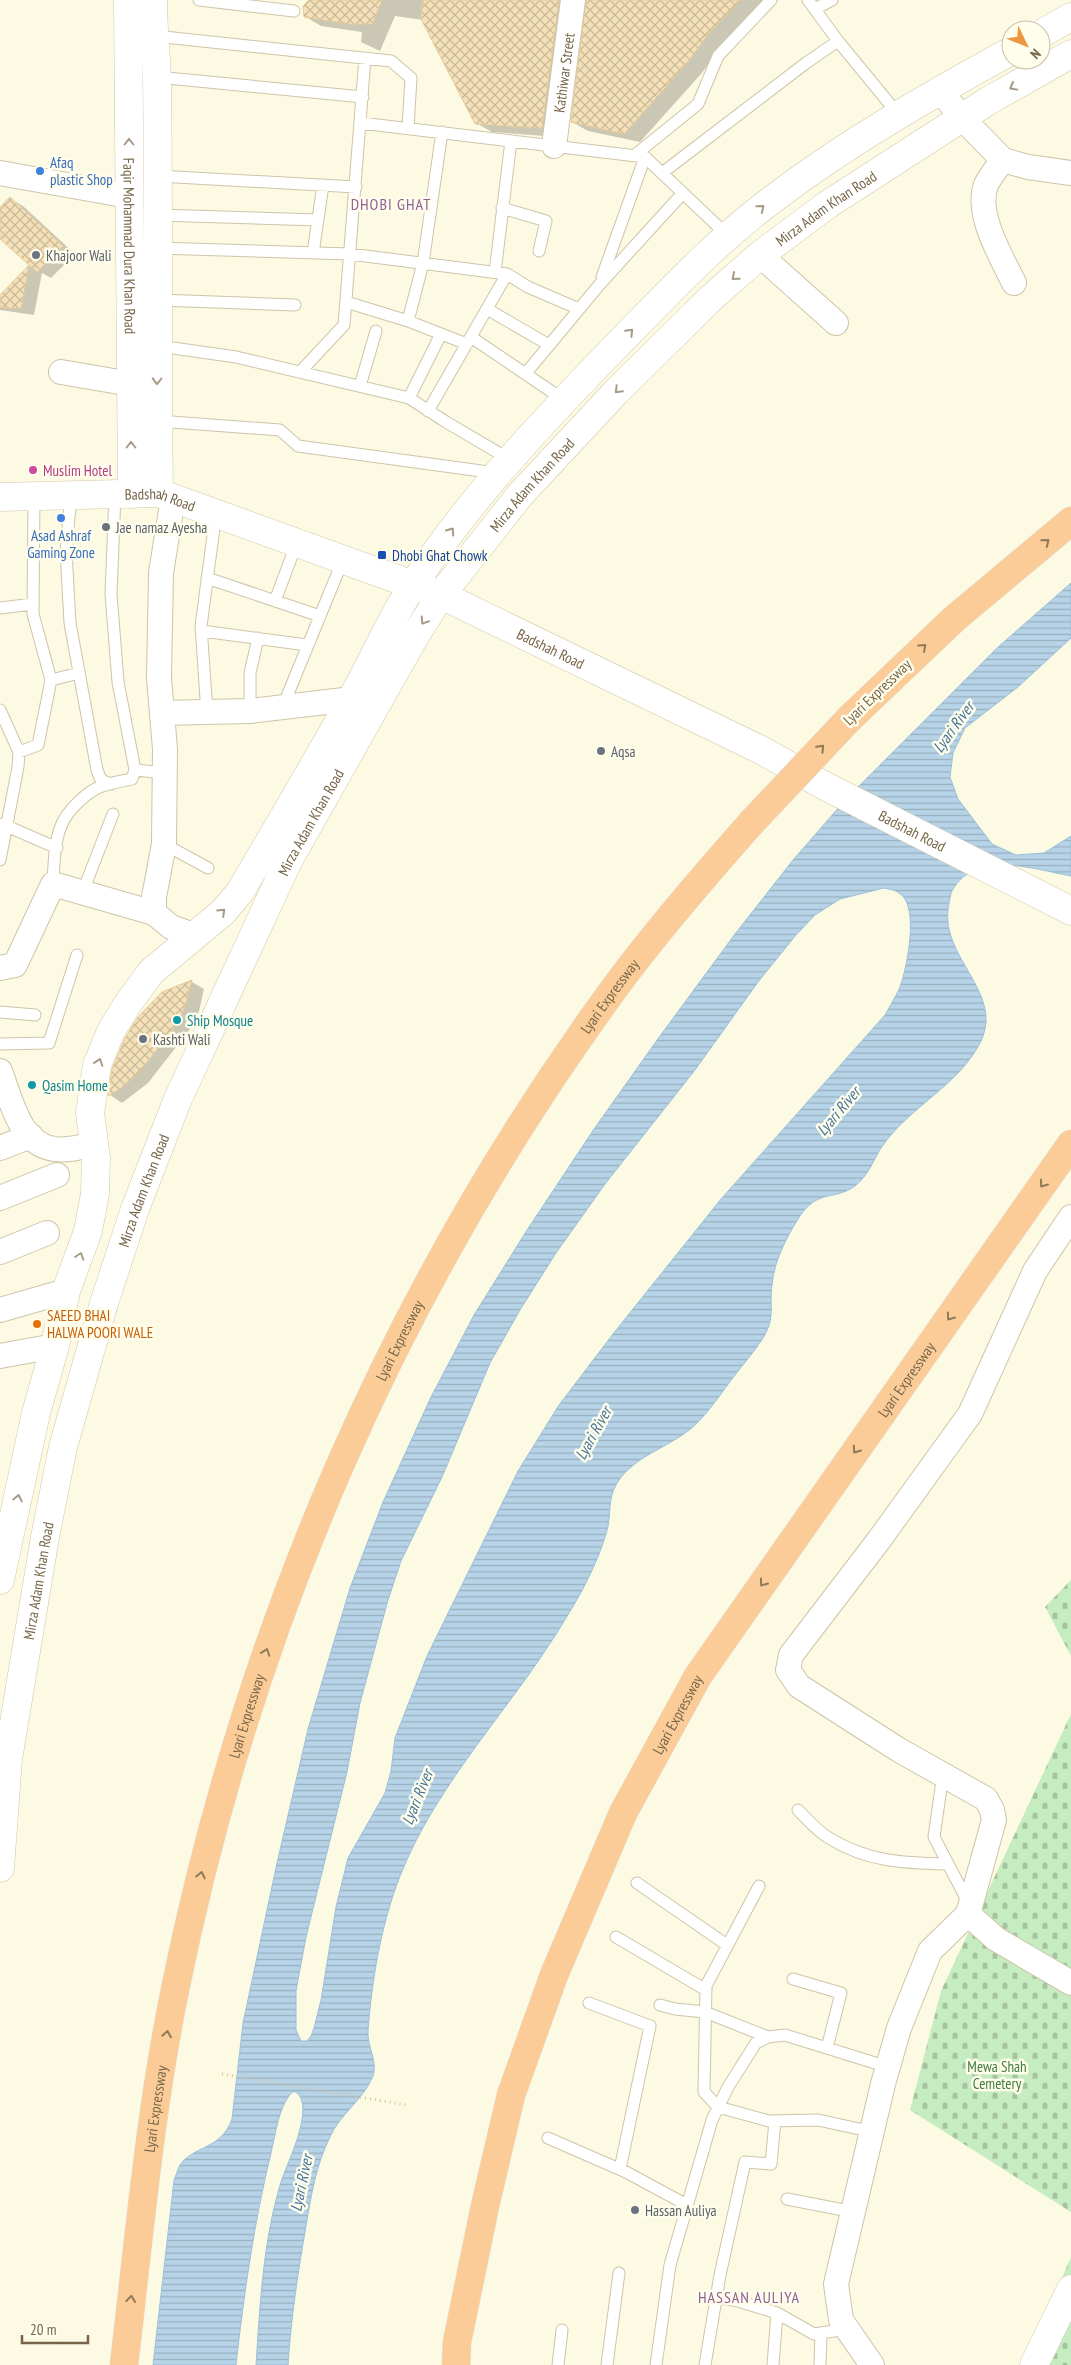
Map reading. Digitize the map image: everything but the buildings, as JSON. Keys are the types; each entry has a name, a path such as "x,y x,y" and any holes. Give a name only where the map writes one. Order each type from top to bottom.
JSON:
{"highway":[{"name":"Lyari Expressway","path":"124,2365 142,2198 162,2059 177,1977 209,1840 251,1695 301,1554 341,1458 392,1349 498,1160 618,983 706,875 752,822 850,718 954,619 1071,521"},
{"name":"Lyari Expressway","path":"456,2365 457,2342 485,2206 511,2095 554,1974 623,1813 698,1676 1071,1144"}],"main road":[{"name":"Faqir Mohammad Dura Khan Road","path":"124,494 131,384 128,0"},
{"name":"Faqir Mohammad Dura Khan Road","path":"153,0 153,36 157,77 158,421 166,495"},
{"path":"1051,28 1071,17"},
{"name":"Mirza Adam Khan Road","path":"0,1868 8,1759 45,1537 63,1447 104,1302 135,1209 177,1101 288,861 382,691 441,595 520,495 615,393 710,299 760,255 827,205 988,101 1071,54"},
{"name":"Mirza Adam Khan Road","path":"0,1580 5,1524 55,1346 66,1291 88,1231 95,1194 96,1158 90,1113 97,1066 112,1031 127,1005 151,972 223,912 240,892 352,699 413,585 459,520 503,466 564,400 727,235 829,158 898,114 1001,56"},
{"name":"Badshah Road","path":"0,497 124,494 166,495 441,595 763,752 825,786 1071,911"},
{"path":"1034,2365 1071,2288"}],"street":[{"name":"Kathiwar Street","path":"554,146 573,0"},
{"path":"940,90 962,118 1003,160 1028,167 1071,173"},
{"path":"1003,160 986,186 984,207 991,235 1014,283"},
{"path":"0,173 129,196"},
{"path":"760,255 836,323"},
{"path":"61,372 131,384"},
{"path":"154,913 154,897 164,844 165,773 158,678 161,572 166,495"},
{"path":"162,713 207,713 250,710 352,699"},
{"path":"0,968 15,965 53,884 83,891 154,913 172,927 194,935"},
{"path":"2,1083 21,1127 41,1144 54,1149 94,1144"},
{"path":"0,1148 31,1136"},
{"path":"0,1198 57,1175"},
{"path":"872,2365 841,2320 836,2284 899,2028 930,1951 969,1910 994,1820 992,1810 986,1800 977,1792 899,1750 799,1686 788,1670 790,1655 879,1540 970,1414 1035,1271 1071,1217"},
{"path":"0,1252 47,1233"},
{"path":"0,1310 66,1291"},
{"path":"0,1356 55,1346"},
{"path":"969,1910 996,1939 1071,1983"}],"lane":[{"path":"199,0 294,12"},
{"path":"600,284 640,156 698,104 718,56 771,0"},
{"path":"832,0 812,5 838,42 898,114"},
{"path":"153,36 391,61 411,78 408,128"},
{"path":"662,173 806,63 838,42"},
{"path":"300,372 344,325 365,58"},
{"path":"157,77 363,97"},
{"path":"361,122 640,156 662,173 727,235"},
{"path":"408,321 423,263 442,132"},
{"path":"495,272 511,140"},
{"path":"157,176 356,187"},
{"path":"313,253 323,185"},
{"path":"526,373 600,284 683,193"},
{"path":"502,208 546,220 539,251"},
{"path":"156,215 318,220"},
{"path":"157,248 350,254 495,272 508,274 528,287 579,309"},
{"path":"428,411 508,274"},
{"path":"159,300 295,305"},
{"path":"346,302 408,321 441,334 469,340 526,373 564,400"},
{"path":"487,309 549,345"},
{"path":"360,386 376,331"},
{"path":"409,398 441,334"},
{"path":"158,346 236,357 409,398 503,466"},
{"path":"158,421 280,430 298,446 503,466"},
{"path":"53,884 61,826 71,812 101,786 132,779 136,770 118,682 111,594 124,494"},
{"path":"70,495 66,551 70,623 98,770 101,780 111,784"},
{"path":"19,752 38,744 51,680 33,614 34,496"},
{"path":"207,713 202,631 216,513"},
{"path":"275,601 297,542"},
{"path":"283,706 343,558"},
{"path":"207,578 320,616"},
{"path":"0,608 33,604"},
{"path":"202,631 307,645"},
{"path":"250,710 250,673 258,638"},
{"path":"51,680 79,672"},
{"path":"0,710 19,752 18,767 3,826 0,860"},
{"path":"136,770 165,773"},
{"path":"83,891 113,814"},
{"path":"3,826 57,848"},
{"path":"164,844 208,868"},
{"path":"0,1044 49,1043 77,955"},
{"path":"0,1012 35,1015"},
{"path":"943,1774 934,1836 969,1910"},
{"path":"798,1810 827,1838 865,1856 899,1863 947,1864"},
{"path":"637,1884 727,1945"},
{"path":"758,1886 706,1986 704,2092 718,2107 775,2121 818,2120 873,2132"},
{"path":"616,1937 706,1990"},
{"path":"793,1979 841,1993 827,2048"},
{"path":"589,2003 650,2026 620,2169"},
{"path":"660,2005 675,2009 706,2012 768,2037"},
{"path":"656,2365 670,2265 712,2120 756,2043 768,2037 785,2035 888,2067"},
{"path":"704,2365 716,2297 745,2162 771,2164 775,2121"},
{"path":"548,2138 620,2169 687,2205"},
{"path":"787,2199 854,2212"},
{"path":"607,2365 619,2273"},
{"path":"716,2297 777,2313 814,2334 847,2329"},
{"path":"773,2365 777,2313"},
{"path":"558,2365 562,2330"},
{"path":"820,2365 821,2333"}],"path":[{"path":"222,2074 407,2105"}],"green space":[{"path":"1071,1580 1071,1656 1045,1607"},
{"name":"Mewa Shah Cemetery","path":"1071,1714 1071,2212 910,2110 941,1991"},
{"path":"1071,2257 1071,2365 1024,2365"}],"water":[{"name":"Lyari River","path":"1071,583 1071,638 1018,687 965,728 953,753 950,777 958,799 992,844 1016,855 1044,853 1071,836 1071,876 1040,869 1006,865 990,866 975,870 962,878 952,891 948,909 949,927 961,959 978,990 984,1006 986,1022 982,1039 973,1055 948,1083 893,1133 881,1148 860,1182 840,1193 813,1202 800,1216 786,1240 775,1267 771,1292 771,1318 763,1338 694,1426 639,1461 620,1478 612,1494 608,1529 594,1567 578,1598 523,1682 456,1775 416,1841 393,1895 378,1952 368,2031 374,2065 373,2076 364,2092 334,2129 321,2158 315,2181 298,2278 288,2365 256,2365 263,2273 270,2227 281,2182 302,2122 303,2110 301,2099 296,2092 292,2092 287,2098 281,2113 259,2206 242,2311 236,2365 153,2365 174,2180 180,2165 192,2154 221,2136 232,2119 243,2023 308,1729 350,1588 383,1502 431,1397 474,1315 527,1230 594,1129 735,934 793,860 847,798 997,648","holes":["884,888 897,892 905,900 909,910 910,923 910,937 903,978 885,1015 721,1199 559,1405 518,1471 427,1656 395,1738 391,1771 385,1793 348,1858 336,1907 321,2000 314,2028 307,2041 301,2041 296,2030 296,1991 306,1937 347,1772 360,1703 388,1600 401,1561 442,1477 490,1363 520,1310 556,1253 605,1184 695,1070 758,982 796,935 815,915 840,899"]}],"place":[{"name":"Afaq plastic Shop","path":"40,171"},
{"name":"Khajoor Wali","path":"36,255"},
{"name":"Muslim Hotel","path":"33,470"},
{"name":"Asad Ashraf Gaming Zone","path":"61,518"},
{"name":"Jae namaz Ayesha","path":"106,527"},
{"name":"Dhobi Ghat Chowk","path":"382,555"},
{"name":"Aqsa","path":"601,751"},
{"name":"Ship Mosque","path":"177,1020"},
{"name":"Kashti Wali","path":"143,1039"},
{"name":"Qasim Home","path":"32,1085"},
{"name":"SAEED BHAI HALWA POORI WALE","path":"37,1324"},
{"name":"Hassan Auliya","path":"635,2210"}],"district":[{"name":"DHOBI GHAT","path":"391,204"},
{"name":"HASSAN AULIYA","path":"749,2297"}]}
